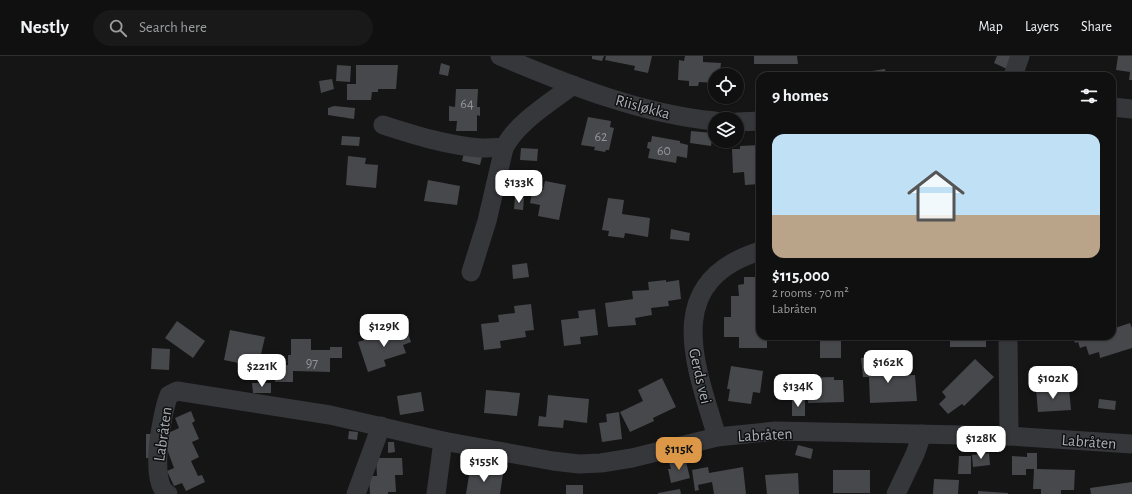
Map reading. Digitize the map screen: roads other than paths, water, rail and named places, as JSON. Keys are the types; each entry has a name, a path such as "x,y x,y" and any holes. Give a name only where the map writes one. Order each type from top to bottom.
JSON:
{"street":[{"name":"Riisløkka","path":"500,56 573,86 639,106 708,120"},
{"path":"1014,72 1020,56"},
{"path":"471,272 487,221 504,148 509,138 518,128 573,86"},
{"path":"1116,107 1132,109"},
{"path":"744,122 756,121"},
{"path":"383,125 407,133 449,142 483,148 504,148"},
{"name":"Gerds vei","path":"718,436 694,355 692,333 694,314 707,284 714,275 733,262 756,253"},
{"path":"1008,340 1009,436"},
{"name":"Labråten","path":"168,494 161,488 159,481 159,442 166,402 172,392 177,391 330,414 442,440 553,461 580,464 602,463 632,458 718,436 776,431 1009,436 1132,444"},
{"path":"356,494 381,426"},
{"path":"896,494 915,454 922,434"},
{"path":"436,494 442,440"}]}
